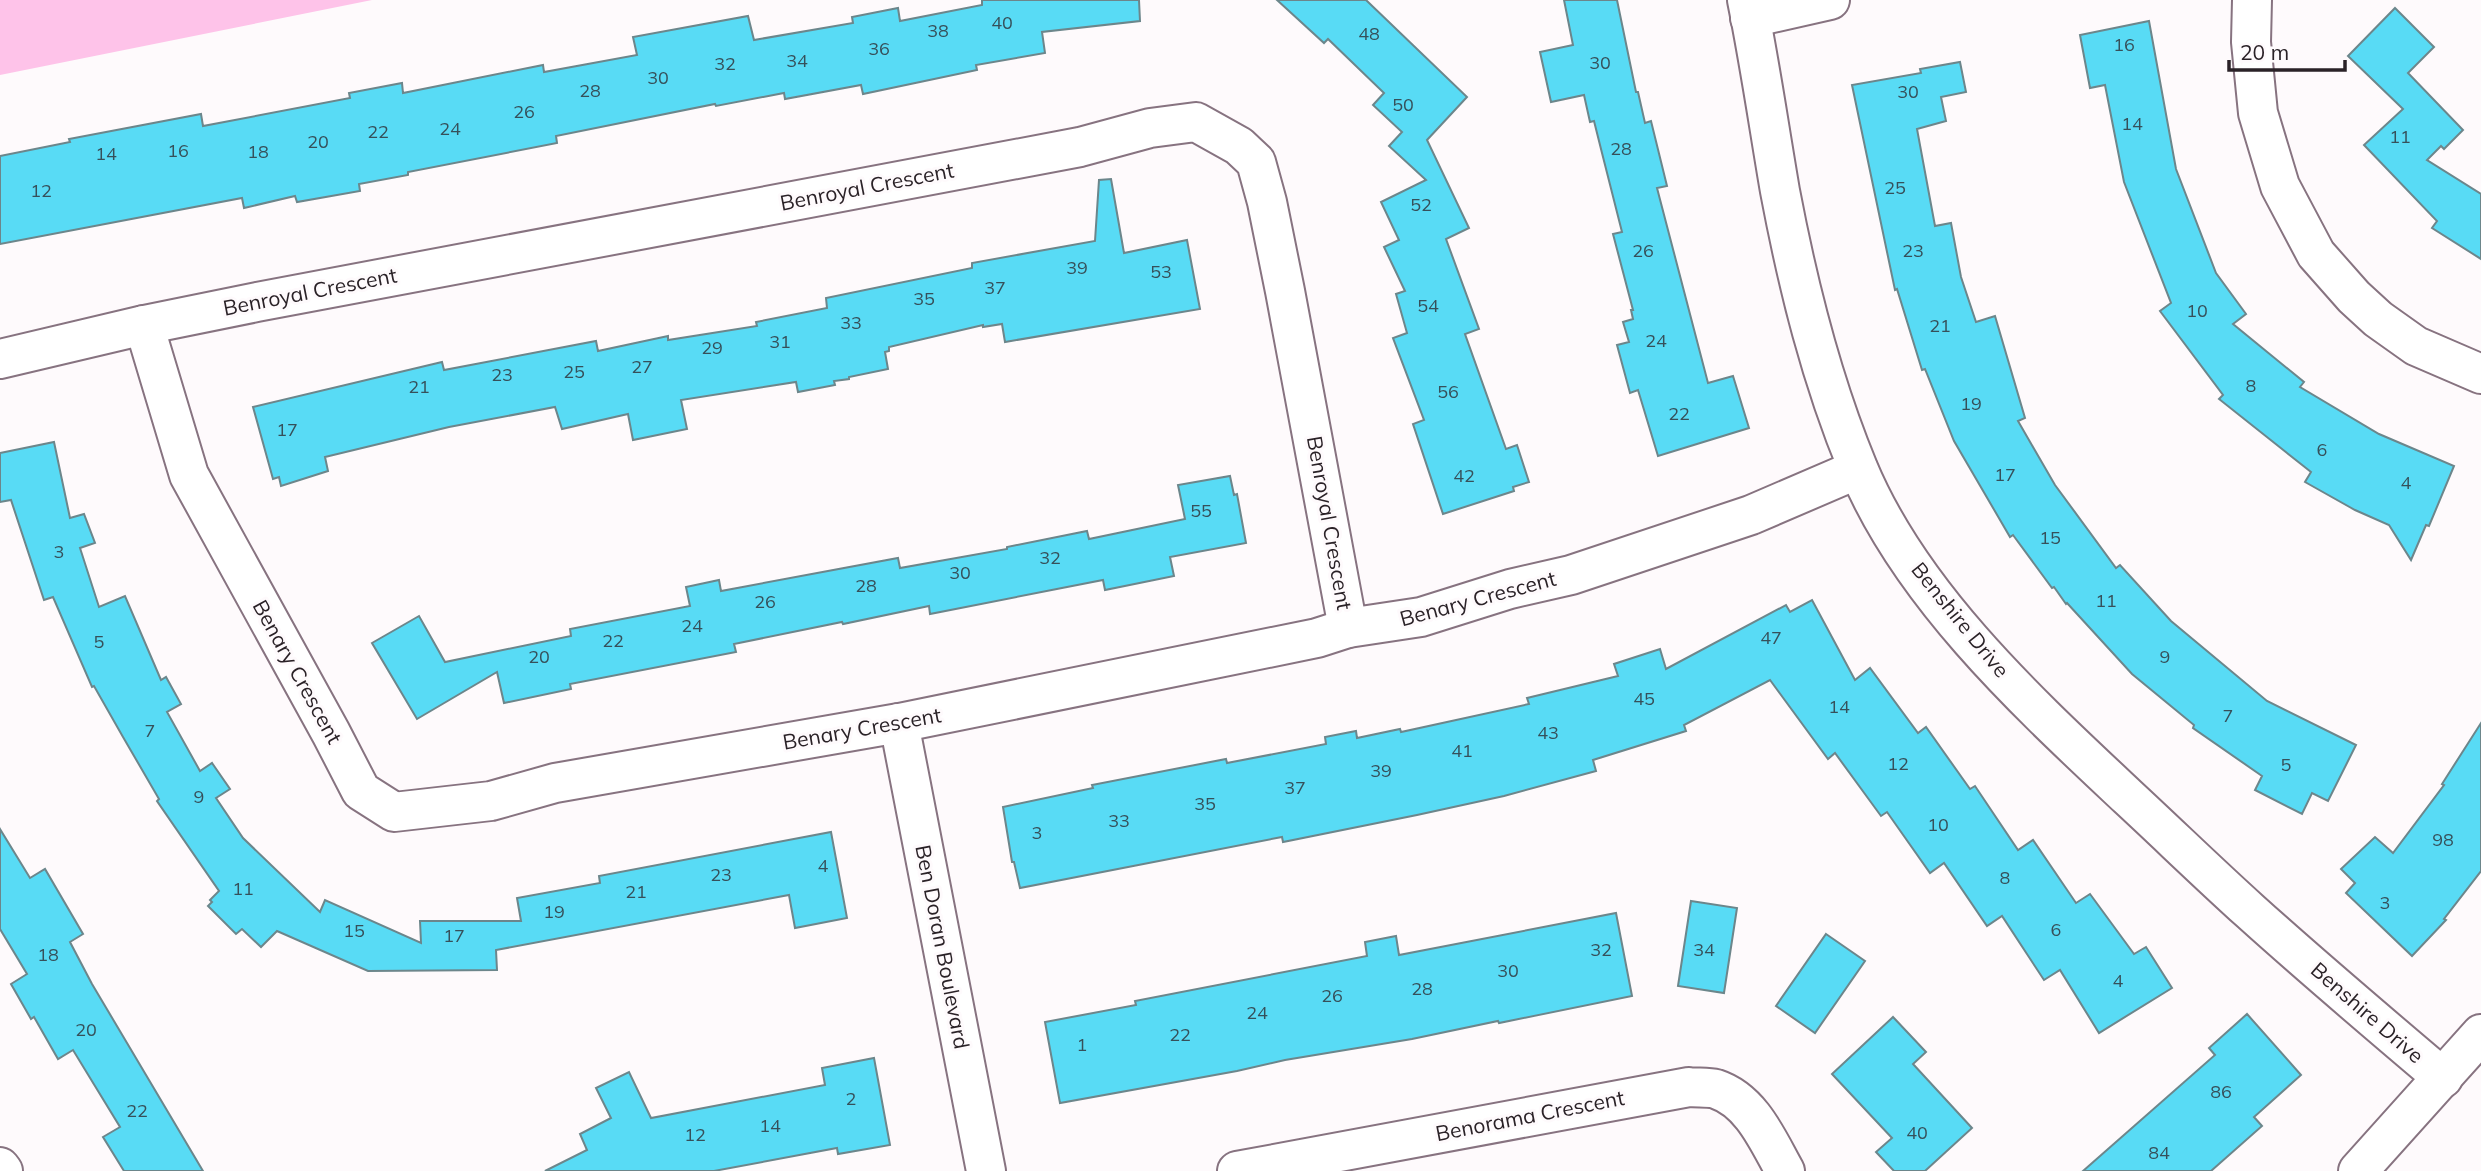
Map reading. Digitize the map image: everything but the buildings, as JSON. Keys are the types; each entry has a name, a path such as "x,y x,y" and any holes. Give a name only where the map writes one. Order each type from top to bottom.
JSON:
{"street":[{"path":"1748,9 1830,0"},
{"path":"2252,0 2251,42 2258,113 2280,186 2315,254 2378,319 2416,346 2481,374"},
{"name":"Benshire Drive","path":"1748,9 1765,87 1780,191 1818,357 1858,469 1883,519 1924,581 1993,665 2053,726 2250,911 2443,1078"},
{"name":"Benroyal Crescent","path":"0,359 144,325 1080,147 1150,128 1196,122 1239,146 1256,162 1285,291 1348,628"},
{"name":"Benary Crescent","path":"144,325 189,475 361,791 394,812 491,801 555,783 899,723 1317,638 1348,628 1421,617 1510,589 1571,575 1751,515 1858,469"},
{"name":"Ben Doran Boulevard","path":"899,723 986,1171"},
{"path":"2358,1171 2481,1034"},
{"name":"Benorama Crescent","path":"1237,1171 1689,1087 1715,1089 1734,1099 1756,1119 1785,1171"}],"shaded area":[{"path":"0,0 372,0 0,75"}]}
